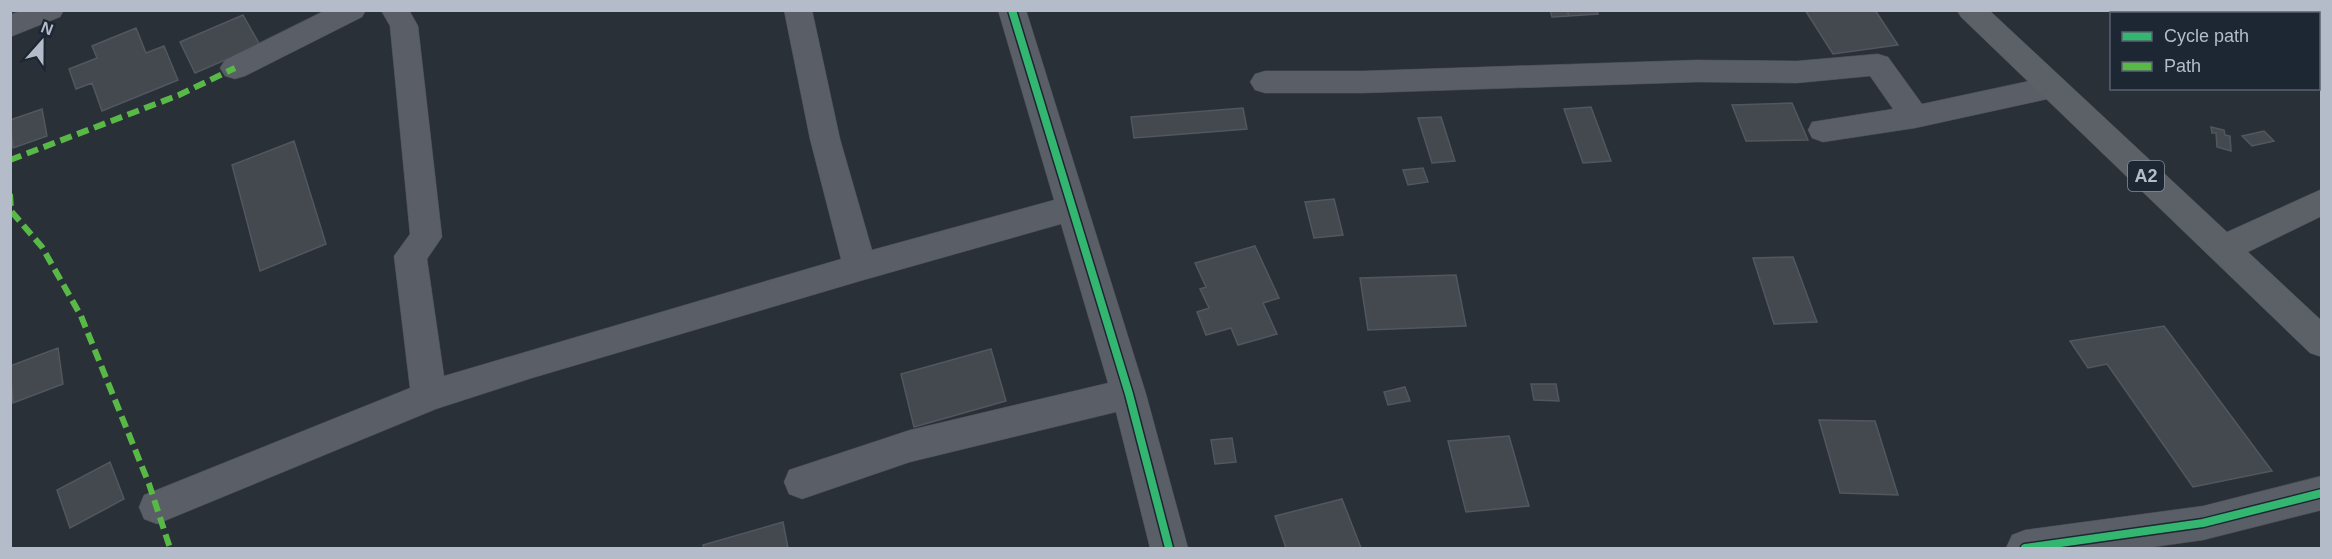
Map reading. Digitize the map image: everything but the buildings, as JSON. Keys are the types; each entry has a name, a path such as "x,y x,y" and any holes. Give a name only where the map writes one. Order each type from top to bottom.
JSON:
{"main road":[{"name":"A2","path":"1971,10 2322,343"},
{"path":"2223,249 2322,201"}],"street":[{"path":"10,27 50,10"},
{"path":"235,68 352,10"},
{"path":"394,10 404,26 426,237 410,256 429,396"},
{"path":"798,10 825,140 860,267"},
{"path":"1012,10 1129,394 1169,549"},
{"path":"1265,82 1362,82 1697,71 1797,72 1878,65 1916,117"},
{"path":"1823,130 1916,117 2052,87"},
{"path":"157,507 429,396 532,363 860,267 1072,208"},
{"path":"802,482 910,446 1129,394"},
{"path":"2025,549 2203,523 2322,493"}],"marked path":[{"path":"10,160 179,95 235,68"},
{"path":"10,194 11,211 42,247 81,316 149,484 170,548"}],"cycle path":[{"path":"1012,10 1129,394 1169,548"},
{"path":"2025,548 2203,523 2322,493"}]}
